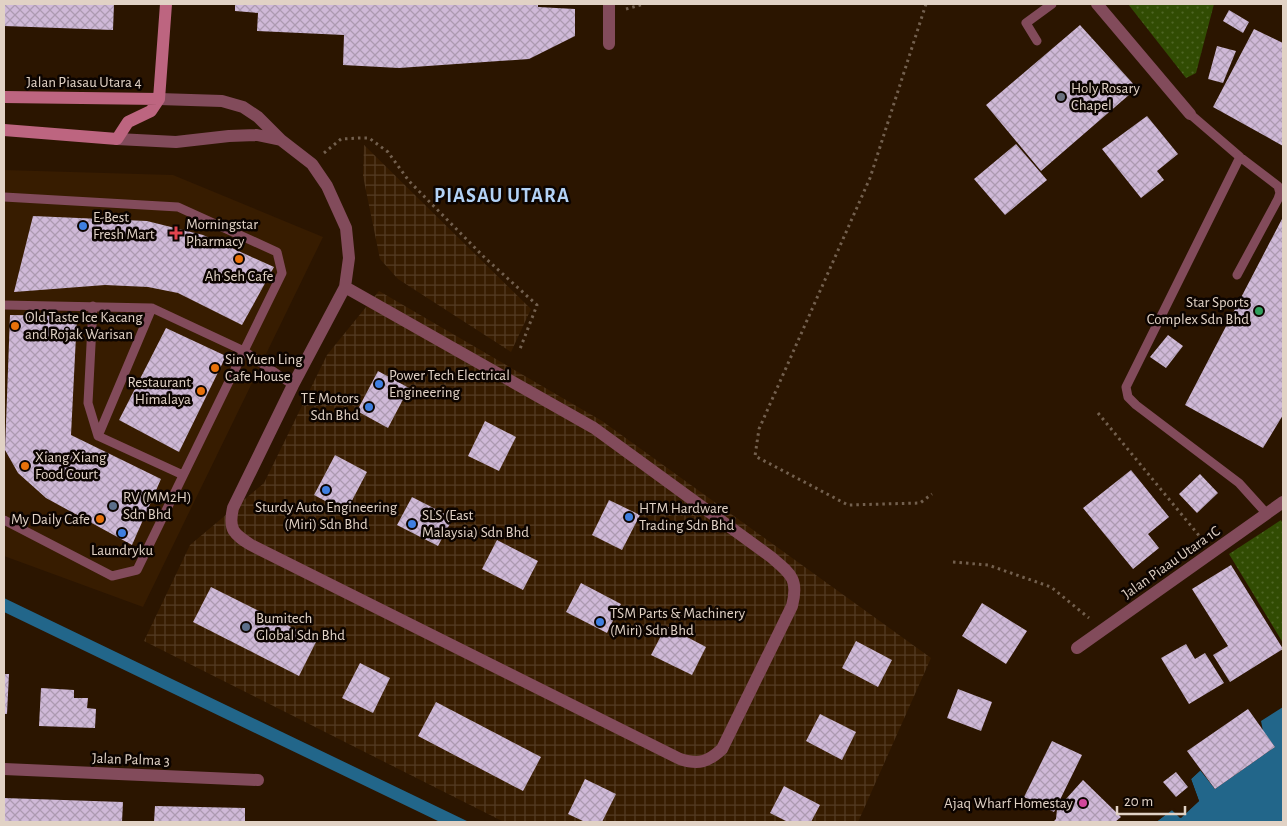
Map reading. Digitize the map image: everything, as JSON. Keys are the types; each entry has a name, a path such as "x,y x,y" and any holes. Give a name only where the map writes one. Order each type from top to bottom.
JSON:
{"street":[{"name":"Jalan Piasau Utara 4","path":"4,98 159,99 166,4"},
{"path":"609,4 609,44"},
{"path":"1097,4 1190,114"},
{"path":"118,139 128,122 152,111 159,99 222,101 243,107 258,117 281,140 312,164 326,186 346,228 350,258 345,287 293,385 233,508 230,521 233,530 251,545 680,759 691,762 712,759 722,749 792,606 796,594 794,581 771,557 594,428 345,287"},
{"path":"5,131 176,142 257,135 281,140"},
{"name":"Jalan Piaau Utara 1C","path":"1077,648 1283,502"},
{"name":"Jalan Palma 3","path":"4,769 258,780"}],"lane":[{"path":"1037,41 1026,23 1052,4"},
{"path":"1190,114 1240,157 1278,186 1280,193 1278,199 1237,275"},
{"path":"1240,157 1126,387 1128,397 1136,405 1240,484 1267,514"},
{"path":"4,197 178,207 277,252 282,273 137,570 112,576 4,520"},
{"path":"4,305 152,308 244,352 293,385"},
{"path":"92,306 88,404 98,436 183,475"},
{"path":"98,436 152,308"}],"path":[{"path":"926,4 870,178 759,428 755,456 848,504 920,503 932,494"},
{"path":"312,164 341,139 369,138 388,152 409,181 483,256 537,305 520,349"},
{"path":"1098,413 1212,552"},
{"path":"953,562 988,565 1051,586 1103,630"}],"shaded area":[{"path":"364,145 531,309 511,352 398,279 380,259 363,176"},
{"path":"4,170 173,175 323,237 143,607 4,556"},
{"path":"379,291 602,421 931,658 858,822 504,822 144,641 190,545 264,483 327,355"}],"green space":[{"path":"1128,4 1214,4 1196,73 1186,78"},
{"path":"1281,520 1283,524 1283,643 1229,554"}],"water":[{"path":"4,598 469,822 440,822 4,612"},
{"path":"1283,707 1283,822 1156,822 1172,810 1181,818 1199,801 1191,779 1201,770 1215,789 1263,731 1261,721"}],"pier":[{"path":"1259,726 1275,747 1215,789 1200,770 1191,779 1199,801 1180,818 1172,810 1156,822 1153,822 1171,808 1180,814 1196,800 1188,780 1189,777"}],"building":[{"path":"4,4 114,4 113,30 4,26"},
{"path":"235,4 538,4 538,7 575,9 575,36 529,59 399,68 343,65 344,35 257,31 258,13 235,11"},
{"path":"1229,10 1249,22 1243,33 1223,21"},
{"name":"Holy Rosary Chapel","path":"1080,25 1137,88 1041,171 986,105"},
{"path":"1254,29 1283,43 1283,146 1213,107"},
{"path":"1217,46 1236,51 1223,83 1208,79"},
{"path":"1147,116 1178,154 1157,171 1164,180 1141,198 1102,149"},
{"path":"1016,144 1047,180 1005,215 974,179"},
{"path":"33,216 147,221 203,235 274,267 242,325 178,293 148,287 105,285 14,292"},
{"name":"Star Sports Complex Sdn Bhd","path":"1283,217 1283,415 1263,448 1185,405"},
{"path":"10,315 77,316 71,435 161,479 132,545 46,498 18,473 5,450"},
{"path":"166,328 226,356 179,452 119,420"},
{"path":"1168,335 1183,346 1166,368 1150,357"},
{"path":"378,371 409,388 388,428 357,411"},
{"path":"485,421 516,437 499,471 468,456"},
{"path":"335,455 367,472 346,512 314,495"},
{"path":"1131,470 1169,517 1148,534 1159,548 1133,569 1083,508"},
{"path":"1200,474 1218,493 1197,513 1179,494"},
{"path":"412,497 453,518 438,546 397,525"},
{"path":"609,500 640,515 622,550 592,535"},
{"path":"497,540 538,561 523,590 482,569"},
{"path":"1231,565 1283,649 1230,682 1213,655 1228,646 1192,589"},
{"path":"581,583 621,604 607,633 566,612"},
{"name":"Bumitech Global Sdn Bhd","path":"211,587 317,640 299,676 193,622"},
{"path":"982,603 1027,631 1006,664 962,636"},
{"path":"666,626 706,647 692,675 651,655"},
{"path":"856,641 892,660 878,687 842,668"},
{"path":"1186,644 1195,659 1205,653 1224,683 1189,704 1161,658"},
{"path":"360,663 390,678 373,713 342,698"},
{"path":"4,674 9,674 7,714 4,714"},
{"path":"41,688 74,690 74,698 88,698 87,708 96,709 95,728 39,726"},
{"path":"958,689 992,702 981,731 947,718"},
{"path":"436,702 541,757 523,791 418,736"},
{"path":"1248,709 1275,747 1215,789 1187,751"},
{"path":"820,714 856,732 842,760 806,741"},
{"path":"1052,741 1082,755 1054,812 1024,797"},
{"path":"1176,772 1188,787 1176,797 1163,782"},
{"path":"585,779 616,794 602,822 585,822 568,814"},
{"path":"1083,780 1121,817 1115,822 1053,822 1056,819 1057,809"},
{"path":"784,786 820,805 811,822 788,822 770,813"},
{"path":"4,798 123,802 122,822 4,822"},
{"path":"155,806 245,808 245,822 154,822"}],"place":[{"name":"Holy Rosary Chapel","path":"1061,97"},
{"name":"E-Best Fresh Mart","path":"83,226"},
{"name":"Morningstar Pharmacy","path":"176,233"},
{"name":"Ah Seh Cafe","path":"239,259"},
{"name":"Star Sports Complex Sdn Bhd","path":"1259,311"},
{"name":"Old Taste Ice Kacang and Rojak Warisan","path":"15,326"},
{"name":"Sin Yuen Ling Cafe House","path":"215,368"},
{"name":"Power Tech Electrical Engineering","path":"379,384"},
{"name":"Restaurant Himalaya","path":"201,391"},
{"name":"TE Motors Sdn Bhd","path":"369,407"},
{"name":"Xiang Xiang Food Court","path":"25,466"},
{"name":"Sturdy Auto Engineering (Miri) Sdn Bhd","path":"326,490"},
{"name":"RV (MM2H) Sdn Bhd","path":"113,506"},
{"name":"HTM Hardware Trading Sdn Bhd","path":"629,517"},
{"name":"My Daily Cafe","path":"100,519"},
{"name":"SLS (East Malaysia) Sdn Bhd","path":"412,524"},
{"name":"Laundryku","path":"122,533"},
{"name":"TSM Parts & Machinery (Miri) Sdn Bhd","path":"600,622"},
{"name":"Bumitech Global Sdn Bhd","path":"246,627"},
{"name":"Ajaq Wharf Homestay","path":"1083,803"}],"district":[{"name":"PIASAU UTARA","path":"502,195"}]}
